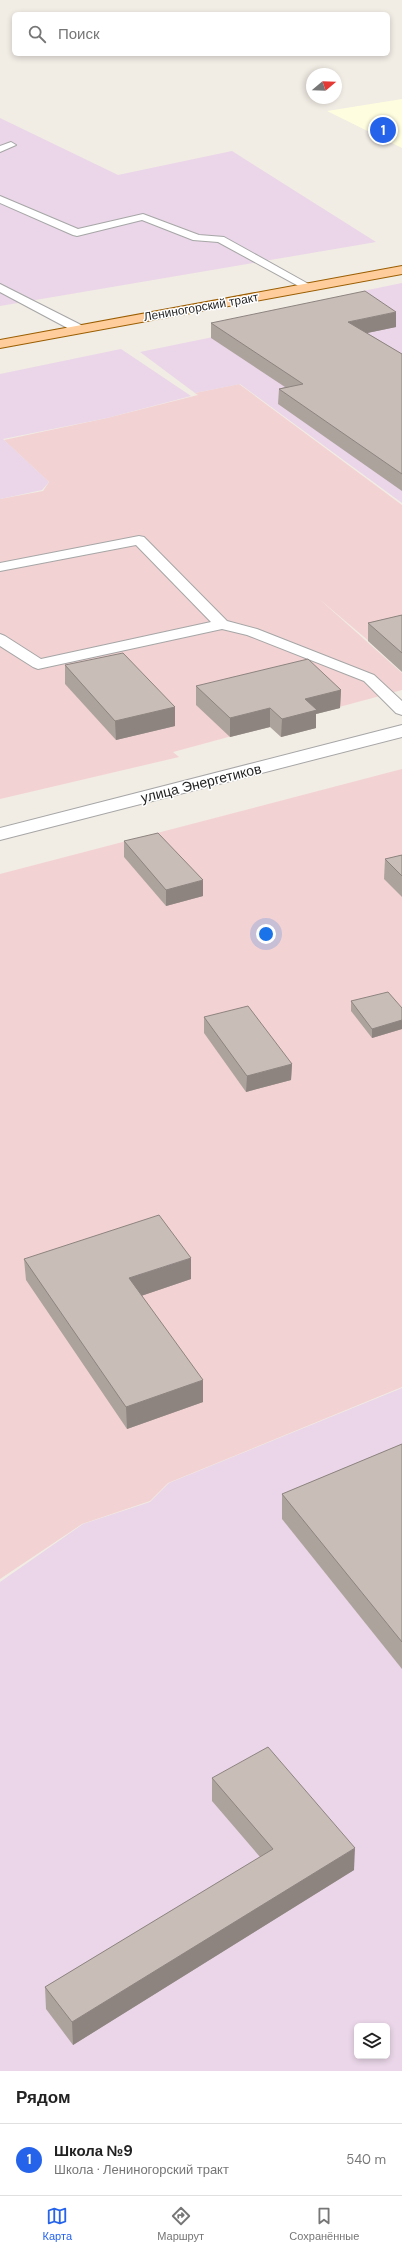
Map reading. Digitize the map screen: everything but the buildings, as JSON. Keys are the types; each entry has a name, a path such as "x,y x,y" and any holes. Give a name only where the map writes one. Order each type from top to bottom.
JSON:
{"main road":[{"name":"Лениногорский тракт","path":"0,344 402,270"}],"street":[{"name":"улица Энергетиков","path":"0,834 402,731"}],"lane":[{"path":"0,150 11,145"},
{"path":"0,199 77,233 144,217 197,238 220,239 308,287"},
{"path":"0,287 79,329"},
{"path":"0,567 139,540 222,624"},
{"path":"0,639 38,664 222,624 252,632 369,678 402,710"}],"shaded area":[{"path":"402,99 402,148 327,111"},
{"path":"0,118 118,175 232,151 376,242 0,306"},
{"path":"402,283 402,503 240,384 195,393 140,352 365,306 363,291"},
{"path":"121,349 191,396 107,418 3,439 49,482 42,490 0,499 0,374"},
{"path":"239,384 402,505 402,669 318,598 402,673 402,690 173,752 179,757 0,799 0,499 43,491 49,482 4,440 107,418 198,395 195,393"},
{"path":"402,769 402,1387 168,1483 150,1501 82,1524 0,1579 0,874"},
{"path":"402,1388 402,2071 0,2071 0,1582 83,1524 150,1502 169,1483"}],"place":[{"name":"Школа №9","path":"383,130"}]}
